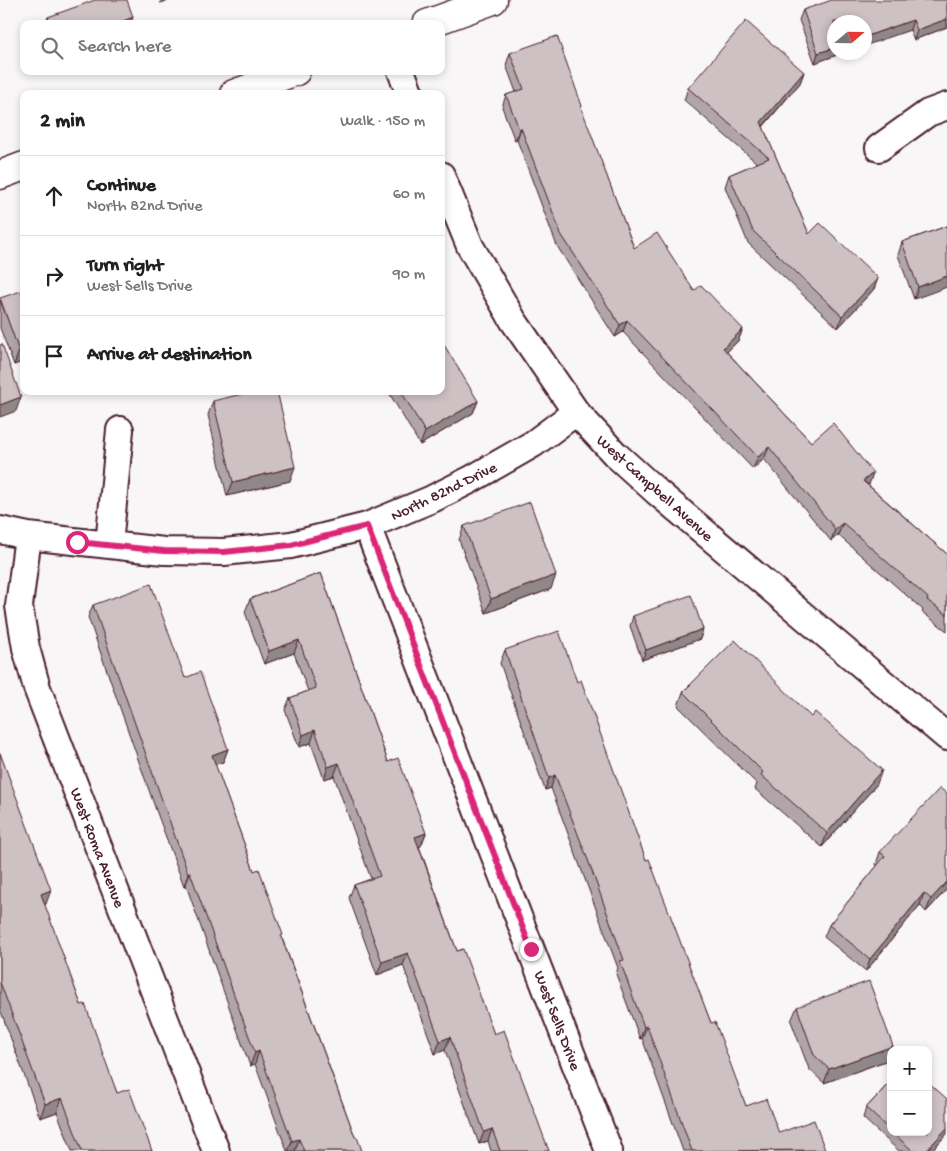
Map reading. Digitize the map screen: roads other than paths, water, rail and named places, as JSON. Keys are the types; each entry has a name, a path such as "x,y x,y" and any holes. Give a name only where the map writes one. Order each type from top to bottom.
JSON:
{"main road":[{"path":"438,20 493,0"},
{"path":"245,90 285,75"},
{"path":"0,175 20,168"}],"street":[{"path":"403,75 409,90"},
{"path":"879,148 928,113 947,106"},
{"name":"West Campbell Avenue","path":"445,185 470,246 513,320 576,412 615,454 656,492 947,737"},
{"name":"North 82nd Drive","path":"0,530 28,536 164,551 224,552 291,545 367,526 432,499 533,444 576,412"},
{"path":"109,546 120,430"},
{"name":"West Sells Drive","path":"367,526 609,1151"},
{"name":"West Roma Avenue","path":"28,536 19,606 26,648 37,688 216,1151"}]}
